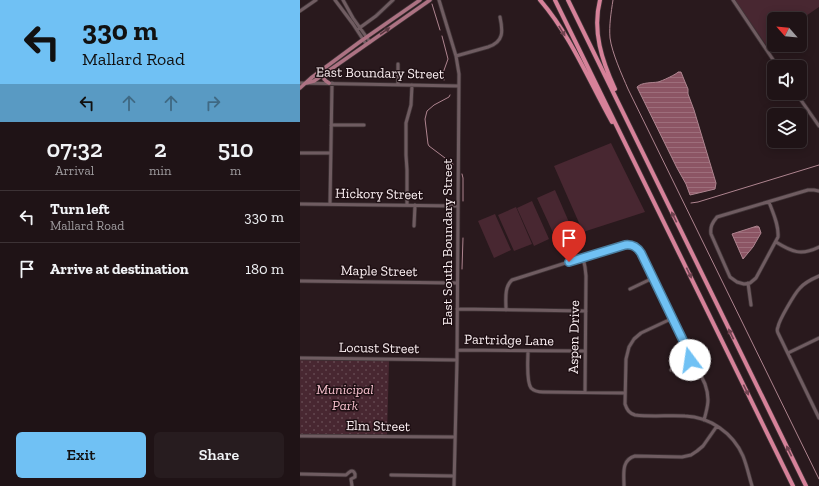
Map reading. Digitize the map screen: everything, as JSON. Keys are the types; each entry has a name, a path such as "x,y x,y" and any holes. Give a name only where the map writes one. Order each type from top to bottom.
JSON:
{"highway":[{"path":"540,0 567,38 635,163"},
{"path":"556,0 793,486"},
{"path":"568,0 806,486"},
{"path":"600,0 597,21 598,36 602,56 615,89 617,100"}],"main road":[{"path":"300,88 365,38 420,0"},
{"path":"306,83 314,80 326,72 430,0"},
{"path":"326,72 324,79 330,83"}],"street":[{"path":"300,11 316,0"},
{"path":"335,0 365,38 370,42"},
{"path":"343,0 358,29"},
{"path":"358,29 379,14 393,0"},
{"name":"East South Boundary Street","path":"439,0 456,56 459,86 457,360 454,486"},
{"path":"733,0 773,60"},
{"path":"456,56 488,47 497,42 502,33 500,17"},
{"path":"365,38 366,44"},
{"path":"398,64 398,85"},
{"name":"East Boundary Street","path":"300,83 459,86"},
{"path":"330,83 330,204"},
{"path":"407,205 406,123 411,105 412,85"},
{"path":"801,100 819,126"},
{"path":"331,125 364,125"},
{"path":"300,153 331,153"},
{"path":"769,202 778,232 776,242 756,278 750,283 744,284 737,282 730,277 711,234 710,229 712,223 718,217 808,190 819,192"},
{"name":"Hickory Street","path":"300,204 458,206"},
{"path":"414,226 415,205"},
{"path":"776,242 786,249 804,253 819,247"},
{"path":"506,310 507,287 512,280 619,246 632,245 636,247 639,250 705,384 708,393 708,402 704,420"},
{"name":"Aspen Drive","path":"583,258 586,270 585,392"},
{"path":"819,276 807,282 794,295 778,324 778,333 819,418"},
{"path":"630,289 653,278"},
{"name":"Maple Street","path":"300,281 457,283"},
{"path":"748,283 751,305"},
{"path":"457,309 586,310"},
{"path":"673,318 641,334 632,343 627,351 625,393 626,408 629,412 635,415 686,416 704,420 717,426 738,446 744,458 752,486"},
{"path":"788,353 819,338"},
{"name":"Partridge Lane","path":"457,350 585,351"},
{"path":"528,351 528,381 532,389 536,391 625,393"},
{"name":"Locust Street","path":"300,358 457,360"},
{"path":"671,370 692,359"},
{"path":"624,486 624,468 629,459 635,456 682,457 692,455 703,446 717,426"},
{"name":"Elm Street","path":"300,436 455,437"},
{"path":"346,475 350,471 354,472 355,476 351,480"},
{"path":"300,474 346,475 350,477 352,486"},
{"path":"391,475 454,476"}],"green space":[{"path":"735,0 819,0 819,7 807,15 807,12 767,12 766,45"},
{"path":"611,143 645,212 583,232 554,166"},
{"path":"555,190 572,229 555,237 537,198"},
{"path":"532,201 549,239 534,246 517,208"},
{"path":"516,207 532,244 514,251 498,215"},
{"path":"495,214 511,250 494,258 478,221"},
{"name":"Municipal Park","path":"300,360 389,361 387,435 300,435"}],"shaded area":[{"path":"681,72 688,89 688,94 716,183 715,189 690,195 686,184 637,87 644,83 658,82"},
{"path":"757,226 759,227 761,233 753,247 743,259 732,234"}],"waterway":[{"path":"613,0 610,38 615,57 626,83 819,479"},
{"path":"432,4 440,30"},
{"path":"442,36 448,59 443,73 444,80"},
{"path":"450,95 427,111 425,119 429,146 453,164"},
{"path":"691,203 819,165"},
{"path":"462,174 463,201"},
{"path":"462,269 463,238"}],"route":[{"path":"569,262 619,246 632,245 636,247 641,253 692,359 690,360"}]}
